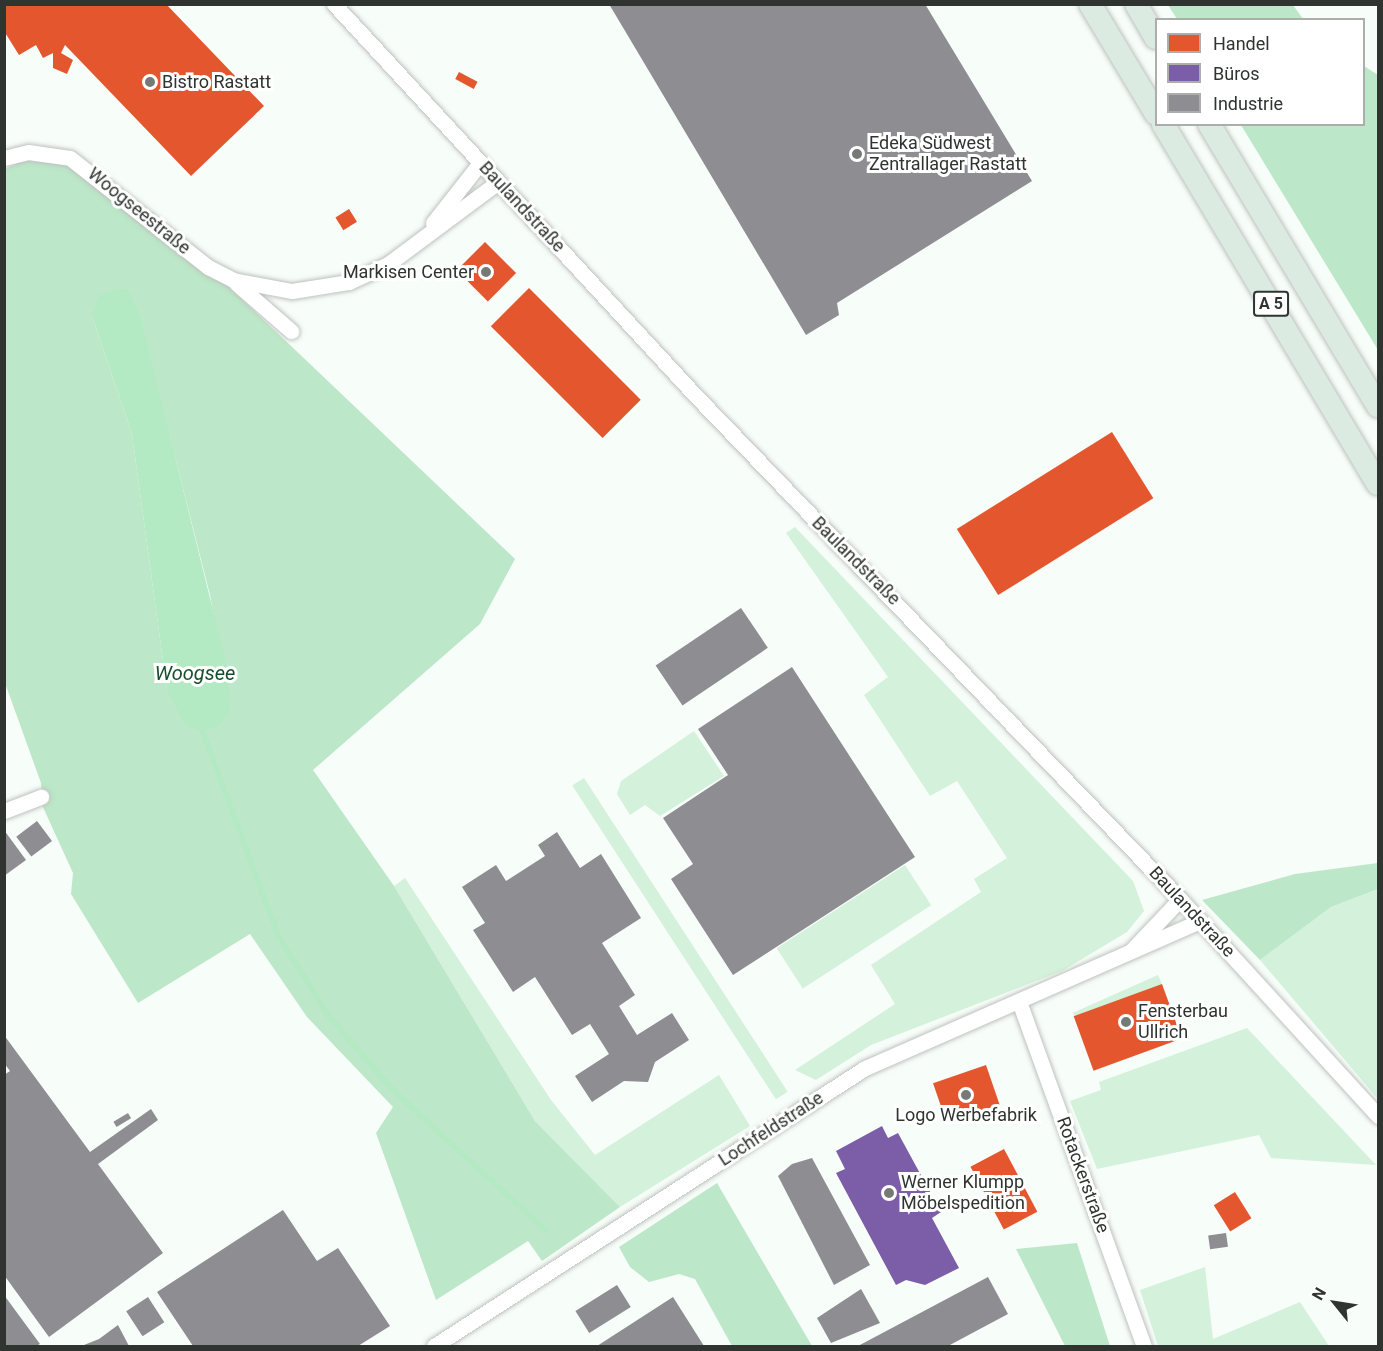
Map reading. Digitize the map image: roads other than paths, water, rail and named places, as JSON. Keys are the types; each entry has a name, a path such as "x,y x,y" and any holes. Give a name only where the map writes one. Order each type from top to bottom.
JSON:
{"highway":[{"path":"1090,4 1155,112"},
{"path":"1136,4 1155,36"},
{"name":"A 5","path":"1163,126 1378,484"},
{"name":"A 5","path":"1210,126 1378,406"}],"street":[{"name":"Baulandstraße","path":"334,4 480,163 1180,899 1378,1116"},
{"name":"Woogseestraße","path":"4,158 28,152 70,158 233,280 291,331"},
{"name":"Woogseestraße","path":"428,230 480,163"},
{"name":"Woogseestraße","path":"233,280 291,291 349,282 388,264 428,230 498,182"},
{"path":"4,810 41,797"},
{"name":"Lochfeldstraße","path":"1130,952 1180,899"},
{"name":"Lochfeldstraße","path":"434,1347 866,1068 1020,1004 1200,921"},
{"name":"Rotackerstraße","path":"1020,1004 1144,1347"}],"water":[{"name":"Woogsee","path":"118,289 128,289 141,319 226,663 231,709 219,725 203,732 186,725 167,690 132,434 92,316 99,296"}],"waterway":[{"path":"203,732 279,937 329,1016 392,1089 545,1229"}],"place":[{"name":"Bistro Rastatt","path":"150,82"},
{"name":"Edeka Südwest Zentrallager Rastatt","path":"857,154"},
{"name":"Markisen Center","path":"486,272"},
{"name":"Fensterbau Ullrich","path":"1126,1022"},
{"name":"Logo Werbefabrik","path":"966,1095"},
{"name":"Werner Klumpp Möbelspedition","path":"889,1193"}]}
